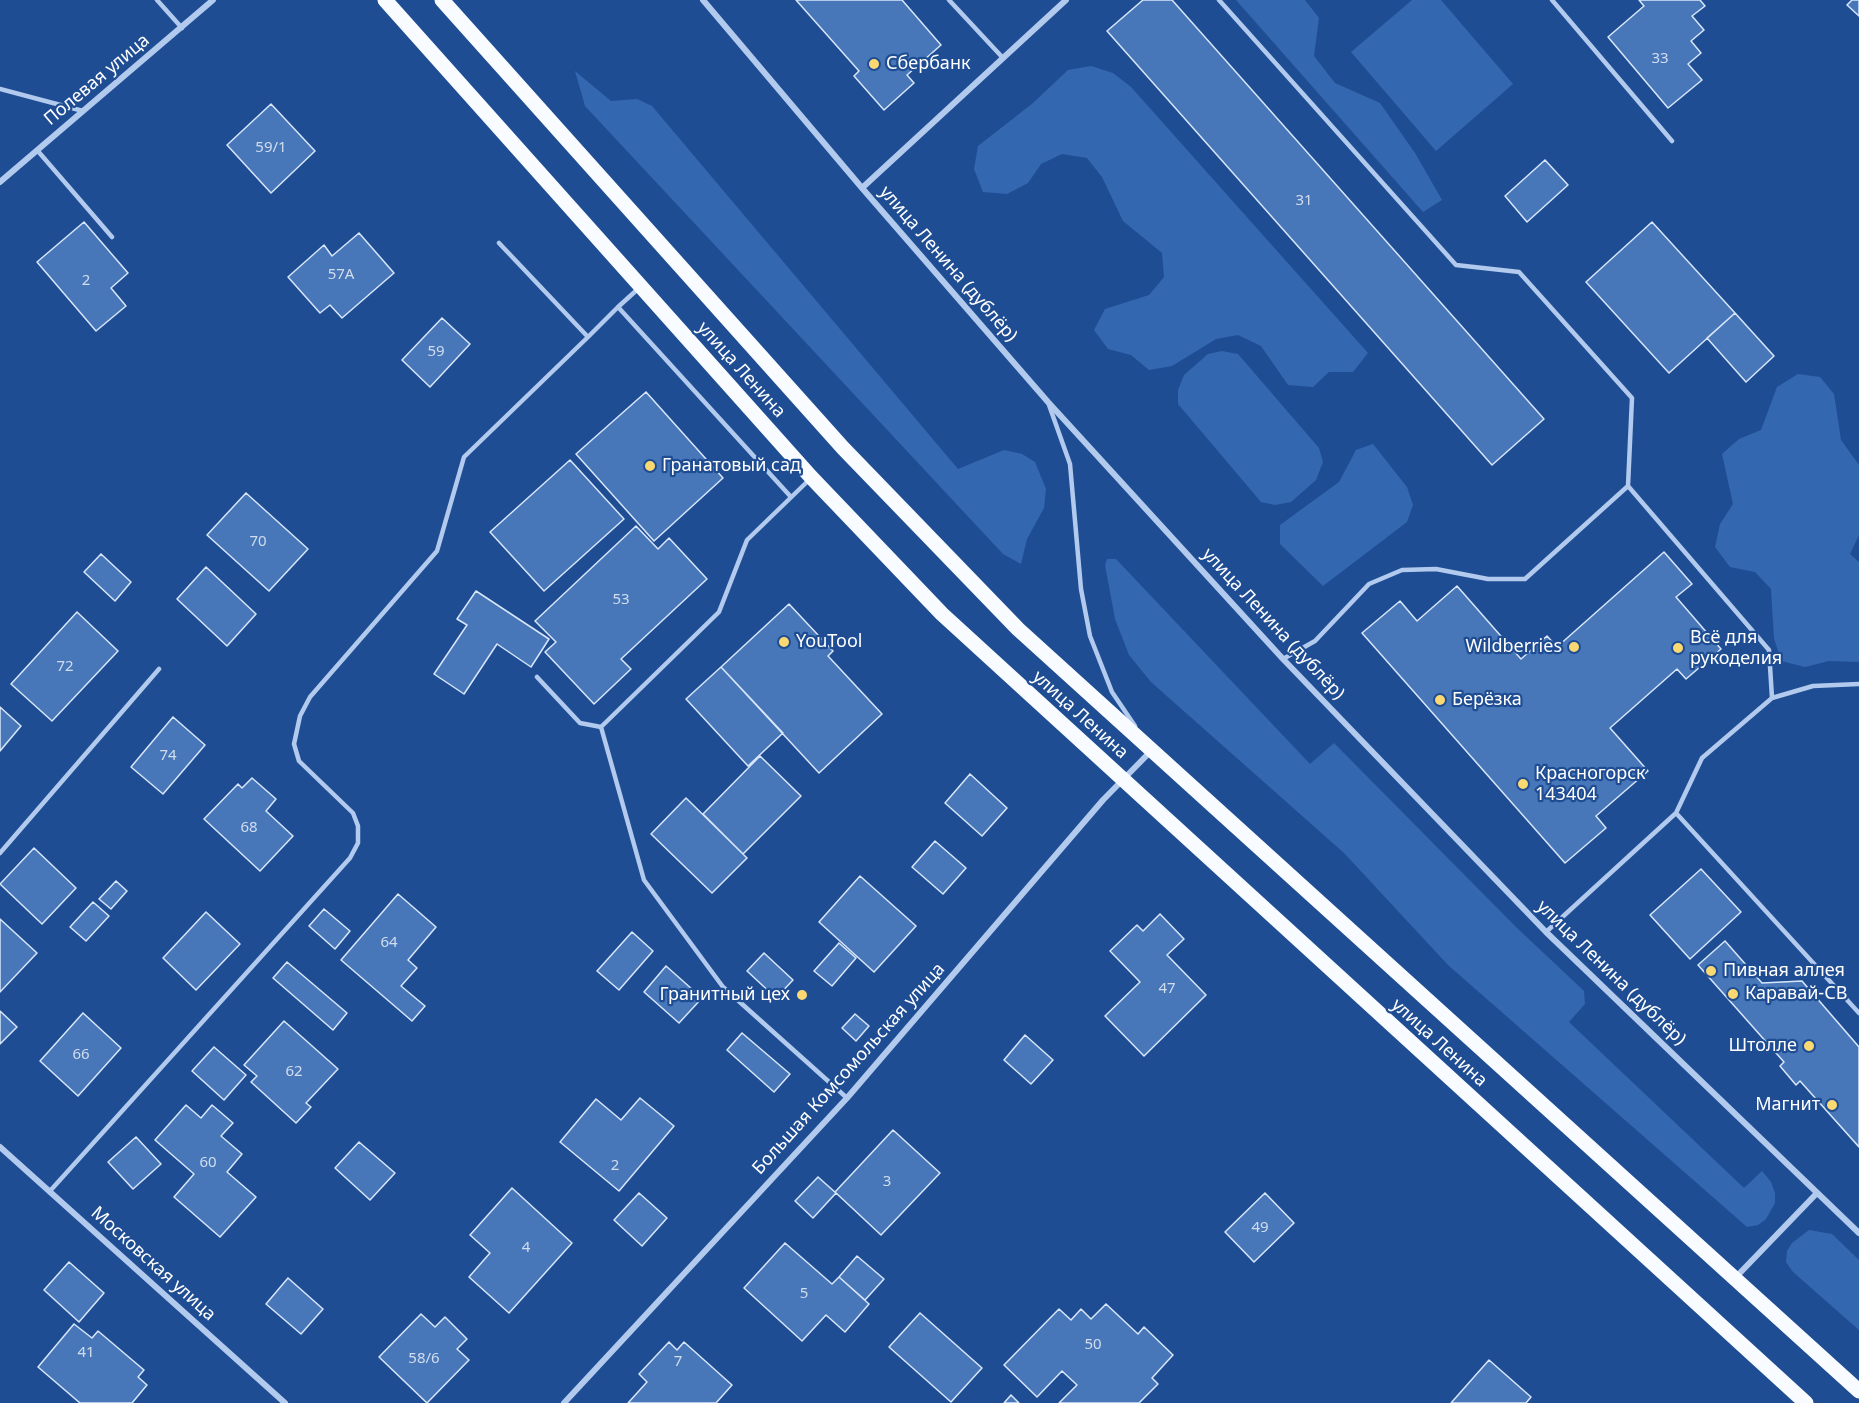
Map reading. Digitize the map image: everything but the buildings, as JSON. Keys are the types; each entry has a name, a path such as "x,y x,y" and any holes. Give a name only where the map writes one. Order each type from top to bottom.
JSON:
{"main road":[{"name":"улица Ленина","path":"385,0 812,477 942,614 1806,1403"},
{"name":"улица Ленина","path":"441,0 843,448 1018,629 1736,1277 1859,1391"}],"street":[{"name":"Полевая улица","path":"0,182 213,0"},
{"name":"улица Ленина (дублёр)","path":"703,0 1048,402 1283,659 1546,932 1859,1233"},
{"path":"862,188 1066,0"},
{"name":"Большая Комсомольская улица","path":"564,1403 847,1098 1123,780 1151,751"},
{"name":"Московская улица","path":"0,1147 285,1403"},
{"path":"1736,1277 1817,1193"}],"lane":[{"path":"157,0 182,28"},
{"path":"949,0 1003,58"},
{"path":"1219,0 1456,265 1519,272 1632,398 1628,486 1769,650 1772,698"},
{"path":"1552,0 1672,141"},
{"path":"0,89 83,111"},
{"path":"37,150 112,237"},
{"path":"499,243 588,337"},
{"path":"50,1191 350,858 358,843 358,826 353,813 298,761 294,744 300,716 310,698 437,551 464,457 640,287"},
{"path":"618,307 791,497"},
{"path":"1048,402 1070,464 1082,589 1090,636 1112,692 1151,751"},
{"path":"601,727 719,612 747,540 812,477"},
{"path":"1283,659 1315,641 1369,584 1402,570 1436,569 1488,579 1525,579 1628,486"},
{"path":"0,853 159,669"},
{"path":"537,677 580,723 601,727"},
{"path":"1546,932 1676,813 1702,758 1772,698 1813,686 1859,684"},
{"path":"601,727 644,880 723,987 847,1098"},
{"path":"1676,813 1859,1013"}],"shaded area":[{"path":"1236,0 1305,0 1319,18 1314,56 1335,83 1380,103 1415,153 1442,200 1423,212"},
{"path":"1412,0 1441,0 1513,84 1436,151 1351,52"},
{"path":"1091,66 1113,73 1131,87 1368,353 1353,372 1329,372 1313,387 1288,385 1261,346 1238,335 1216,339 1172,366 1149,370 1131,355 1108,349 1094,330 1105,309 1149,295 1164,277 1162,253 1123,221 1102,177 1087,158 1062,154 1041,164 1028,183 1007,194 983,192 974,169 978,146 1033,103 1068,70"},
{"path":"575,71 611,101 637,99 652,106 958,469 1004,450 1022,454 1035,462 1046,489 1044,508 1027,539 1021,564 1003,554 585,106"},
{"path":"1222,351 1238,354 1319,448 1323,462 1316,480 1291,502 1275,505 1261,502 1178,404 1178,390 1184,375 1208,354"},
{"path":"1798,374 1820,377 1834,394 1841,440 1859,465 1859,535 1850,554 1859,562 1859,662 1829,661 1805,667 1781,661 1774,638 1771,589 1755,572 1730,567 1715,547 1720,524 1733,504 1722,454 1739,439 1761,430 1777,387"},
{"path":"1373,444 1407,487 1413,505 1407,522 1323,586 1280,544 1280,525 1339,482 1356,450"},
{"path":"1107,559 1116,559 1310,764 1334,743 1516,927 1584,991 1585,1004 1569,1022 1744,1188 1762,1171 1771,1182 1775,1193 1775,1203 1766,1219 1758,1225 1747,1227 1448,965 1344,853 1151,682 1129,655 1115,619 1105,565"},
{"path":"1809,1230 1832,1234 1859,1260 1859,1330 1793,1272 1786,1262 1787,1251 1792,1243"}],"place":[{"name":"Сбербанк","path":"874,64"},
{"name":"Гранатовый сад","path":"650,466"},
{"name":"YouTool","path":"784,642"},
{"name":"Wildberries","path":"1574,647"},
{"name":"Всё для рукоделия","path":"1678,648"},
{"name":"Берёзка","path":"1440,700"},
{"name":"Красногорск 143404","path":"1523,784"},
{"name":"Пивная аллея","path":"1711,971"},
{"name":"Каравай-СВ","path":"1733,994"},
{"name":"Гранитный цех","path":"802,995"},
{"name":"Штолле","path":"1809,1046"},
{"name":"Магнит","path":"1832,1105"}]}
